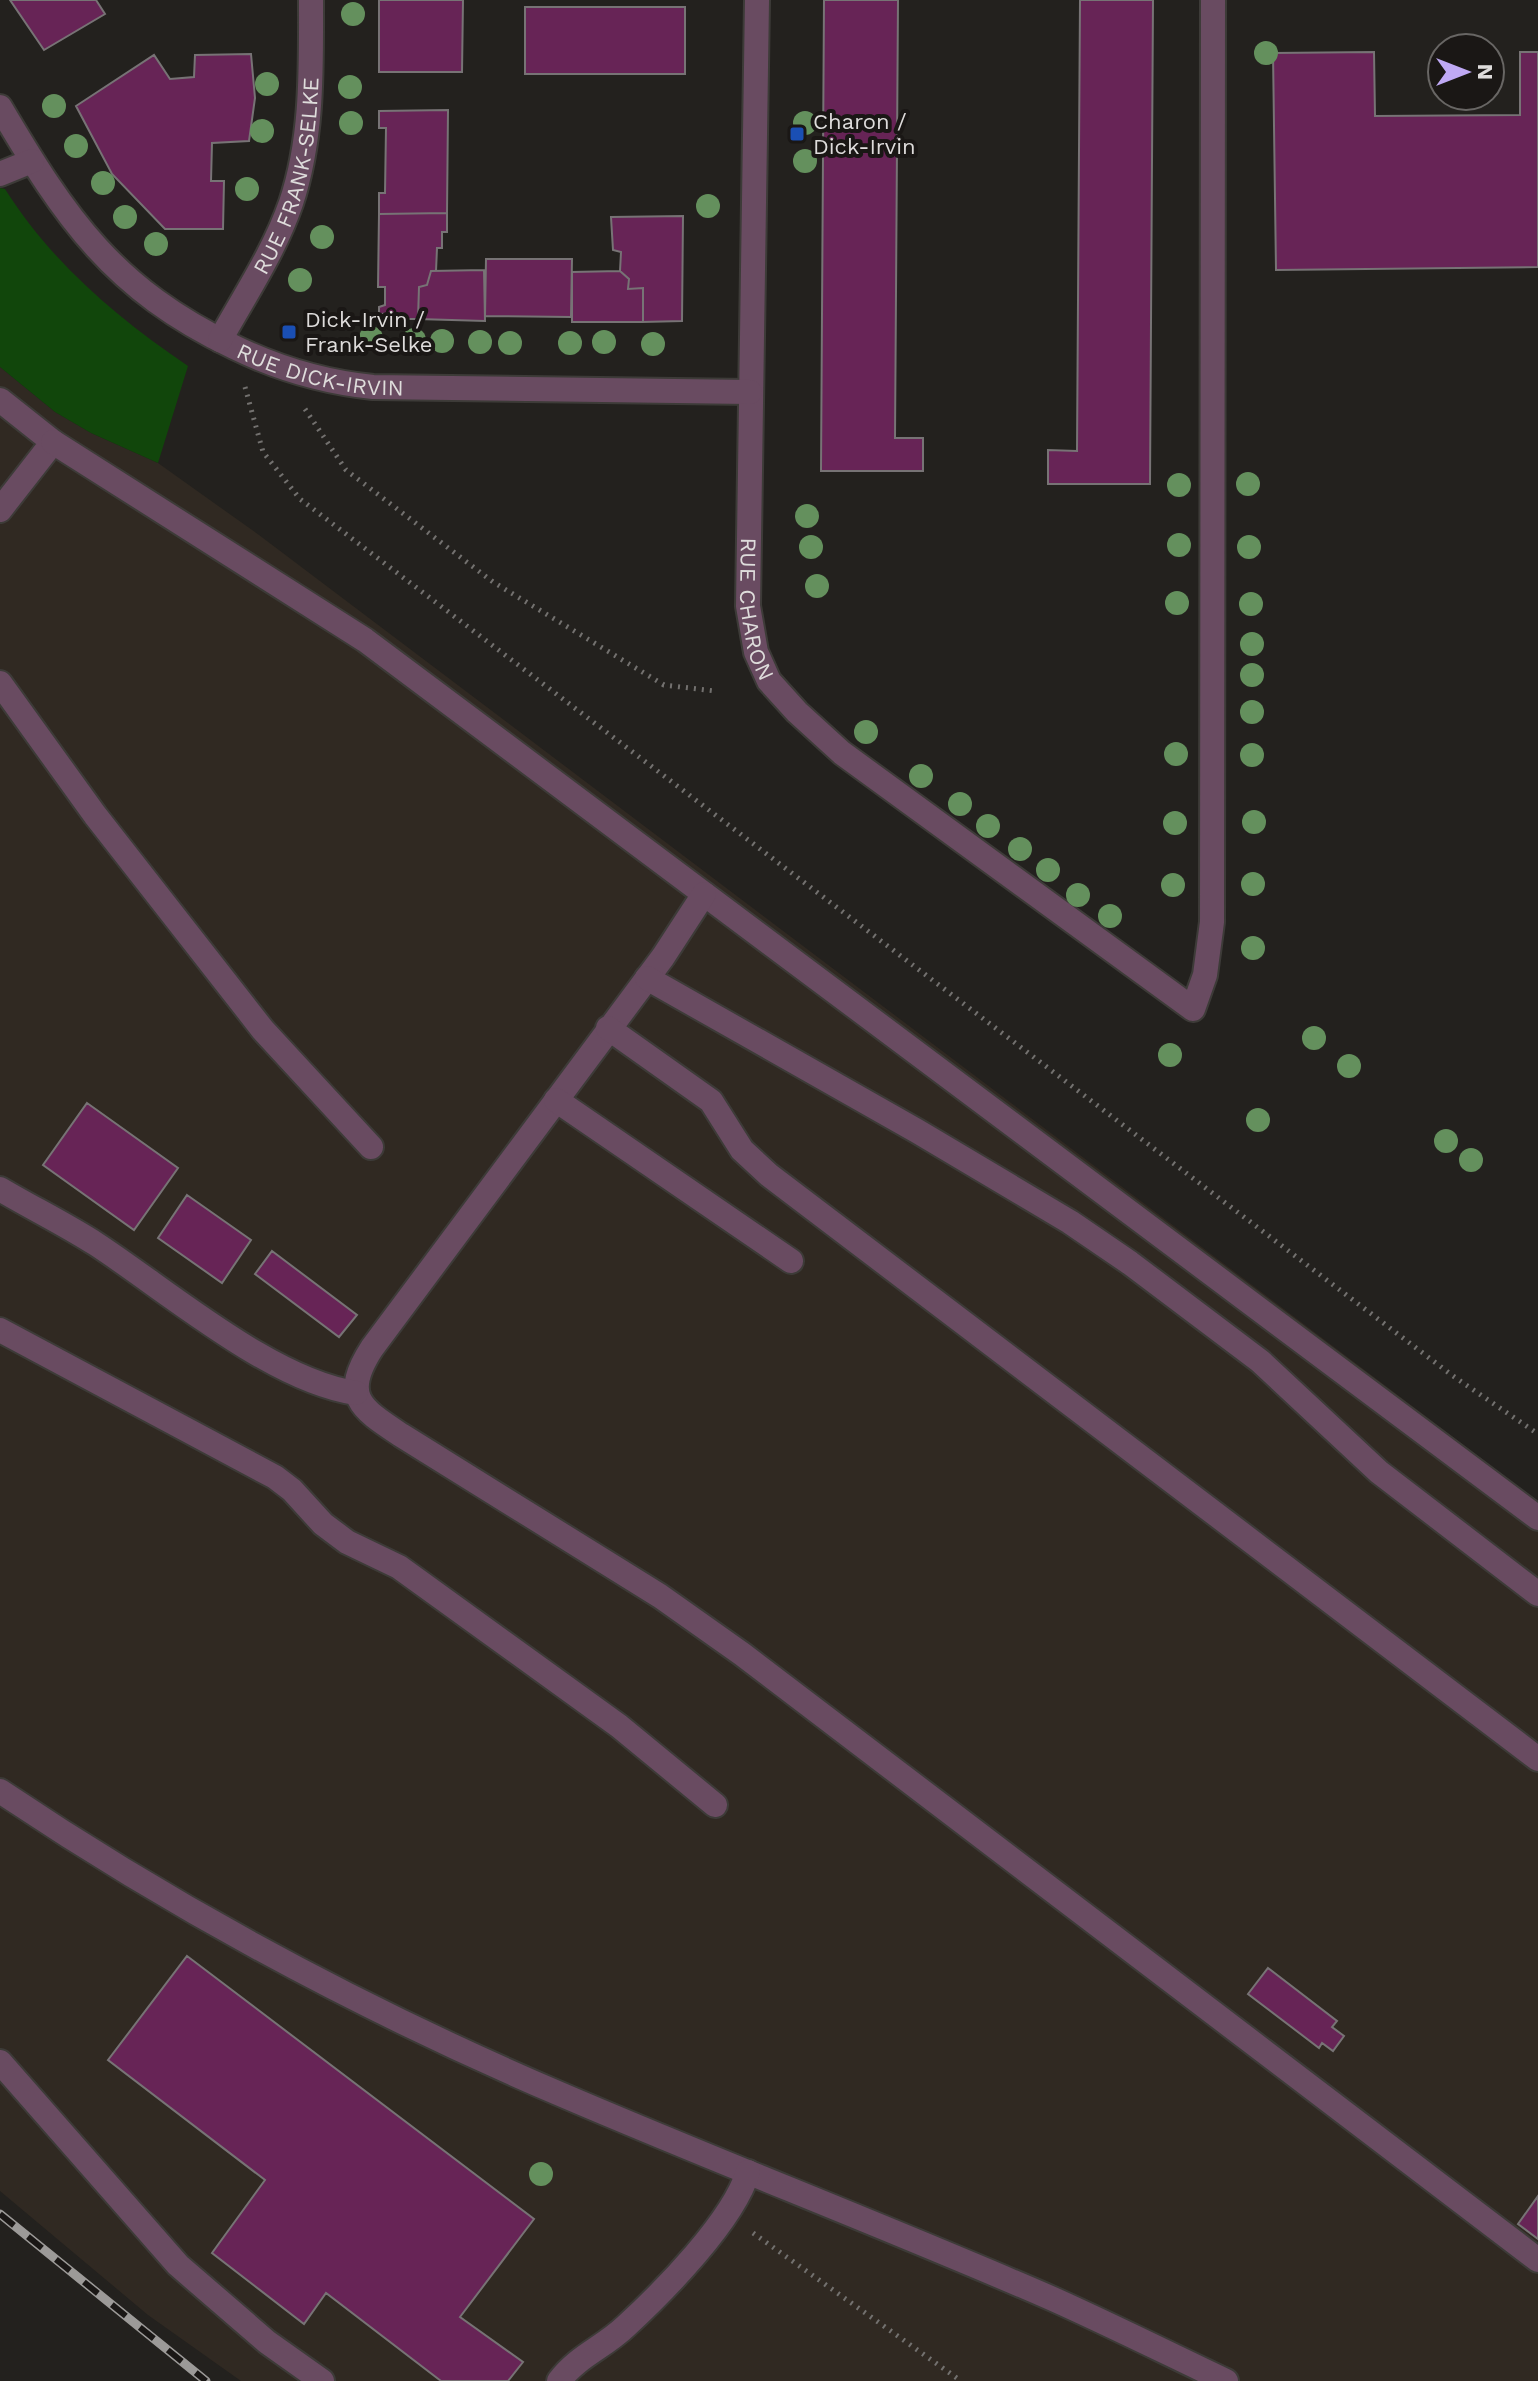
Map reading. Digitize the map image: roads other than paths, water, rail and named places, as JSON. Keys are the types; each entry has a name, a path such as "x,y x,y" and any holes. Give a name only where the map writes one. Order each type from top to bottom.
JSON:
{"street":[{"name":"RUE FRANK-SELKE","path":"220,340 266,259 298,178 310,108 311,0"},
{"name":"RUE CHARON","path":"757,0 748,606 756,652 769,681 842,753 1193,1009 1205,975 1212,922 1213,0"},
{"name":"RUE DICK-IRVIN","path":"0,107 32,161 81,230 130,283 156,304 220,340 289,370 340,384 373,387 750,392"},
{"path":"0,174 32,161"},
{"path":"0,400 53,442 331,616 1538,1518"},
{"path":"0,510 53,442"},
{"path":"0,683 95,815 263,1030 371,1147"},
{"path":"704,894 647,978 372,1348 361,1367 356,1393 361,1406 660,1596 742,1654 1537,2258"},
{"path":"647,978 917,1131 1118,1254 1260,1361 1379,1472 1538,1594"},
{"path":"608,1028 703,1094 719,1111 742,1150 769,1175 1538,1759"},
{"path":"556,1100 791,1261"},
{"path":"0,1189 95,1244 176,1300 308,1382 356,1393"},
{"path":"0,1330 275,1477 292,1490 323,1524 347,1542 399,1567 619,1726 715,1805"},
{"path":"0,1791 81,1845 341,1989 556,2092 1056,2301 1226,2381"},
{"path":"0,2062 178,2265 267,2342 322,2381"},
{"path":"559,2381 574,2361 624,2328 727,2215 748,2172"}],"railway":[{"path":"0,2214 206,2381"}],"place":[{"name":"Charon / Dick-Irvin","path":"797,134"},
{"name":"Dick-Irvin / Frank-Selke","path":"289,332"}]}
